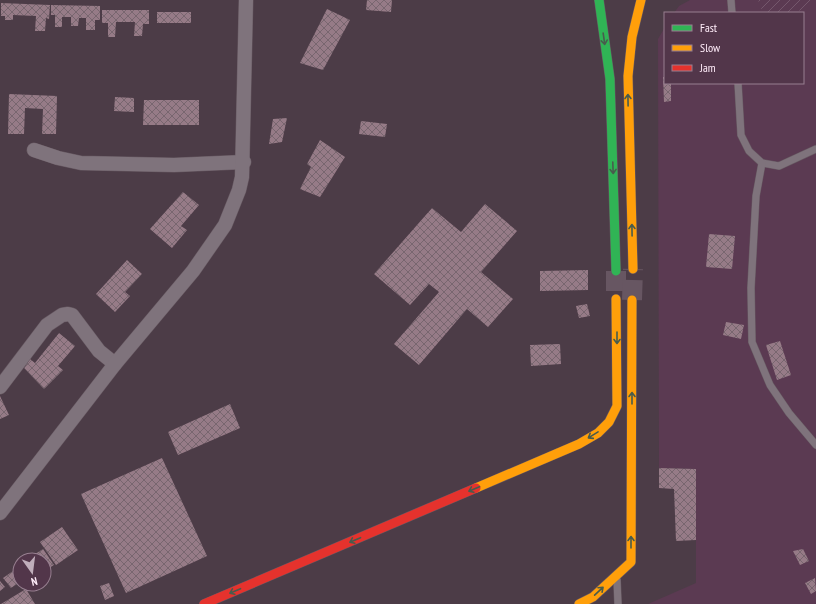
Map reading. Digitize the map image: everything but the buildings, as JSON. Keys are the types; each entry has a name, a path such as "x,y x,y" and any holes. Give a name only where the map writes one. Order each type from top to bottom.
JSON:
{"street":[{"path":"0,513 115,364 193,271 225,225 239,190 244,162 246,0"},
{"path":"599,0 610,79 616,271"},
{"path":"633,269 628,76 629,49 634,23 641,0"},
{"path":"34,150 58,158 81,162 174,165 244,162"},
{"path":"204,604 578,444 598,433 608,422 617,406 616,299"},
{"path":"579,604 593,597 631,562 632,300"},
{"path":"0,387 47,325 62,315 72,315 99,351 115,364"}],"lane":[{"path":"731,0 732,12"},
{"path":"738,84 741,135 749,151 762,163 779,166 816,149"},
{"path":"762,163 756,196 751,288 752,342 770,385 789,414 816,445"},
{"path":"617,575 618,604"}],"shaded area":[{"path":"690,0 816,0 816,604 648,604 696,583 696,469 659,468 658,39 664,29 664,84 804,84 804,12 675,12 679,6"},
{"path":"758,0 816,0 816,3 796,12 763,12"}],"tunnel":[{"path":"632,300 633,269"},
{"path":"616,271 616,299"}],"traffic: fast":[{"path":"599,0 610,79 616,271"}],"traffic: slow":[{"path":"633,269 628,76 632,37 641,0"},
{"path":"476,488 579,444 598,433 609,422 617,406 616,299"},
{"path":"579,604 593,597 631,562 632,300"}],"traffic: jam":[{"path":"204,604 476,488"}]}
